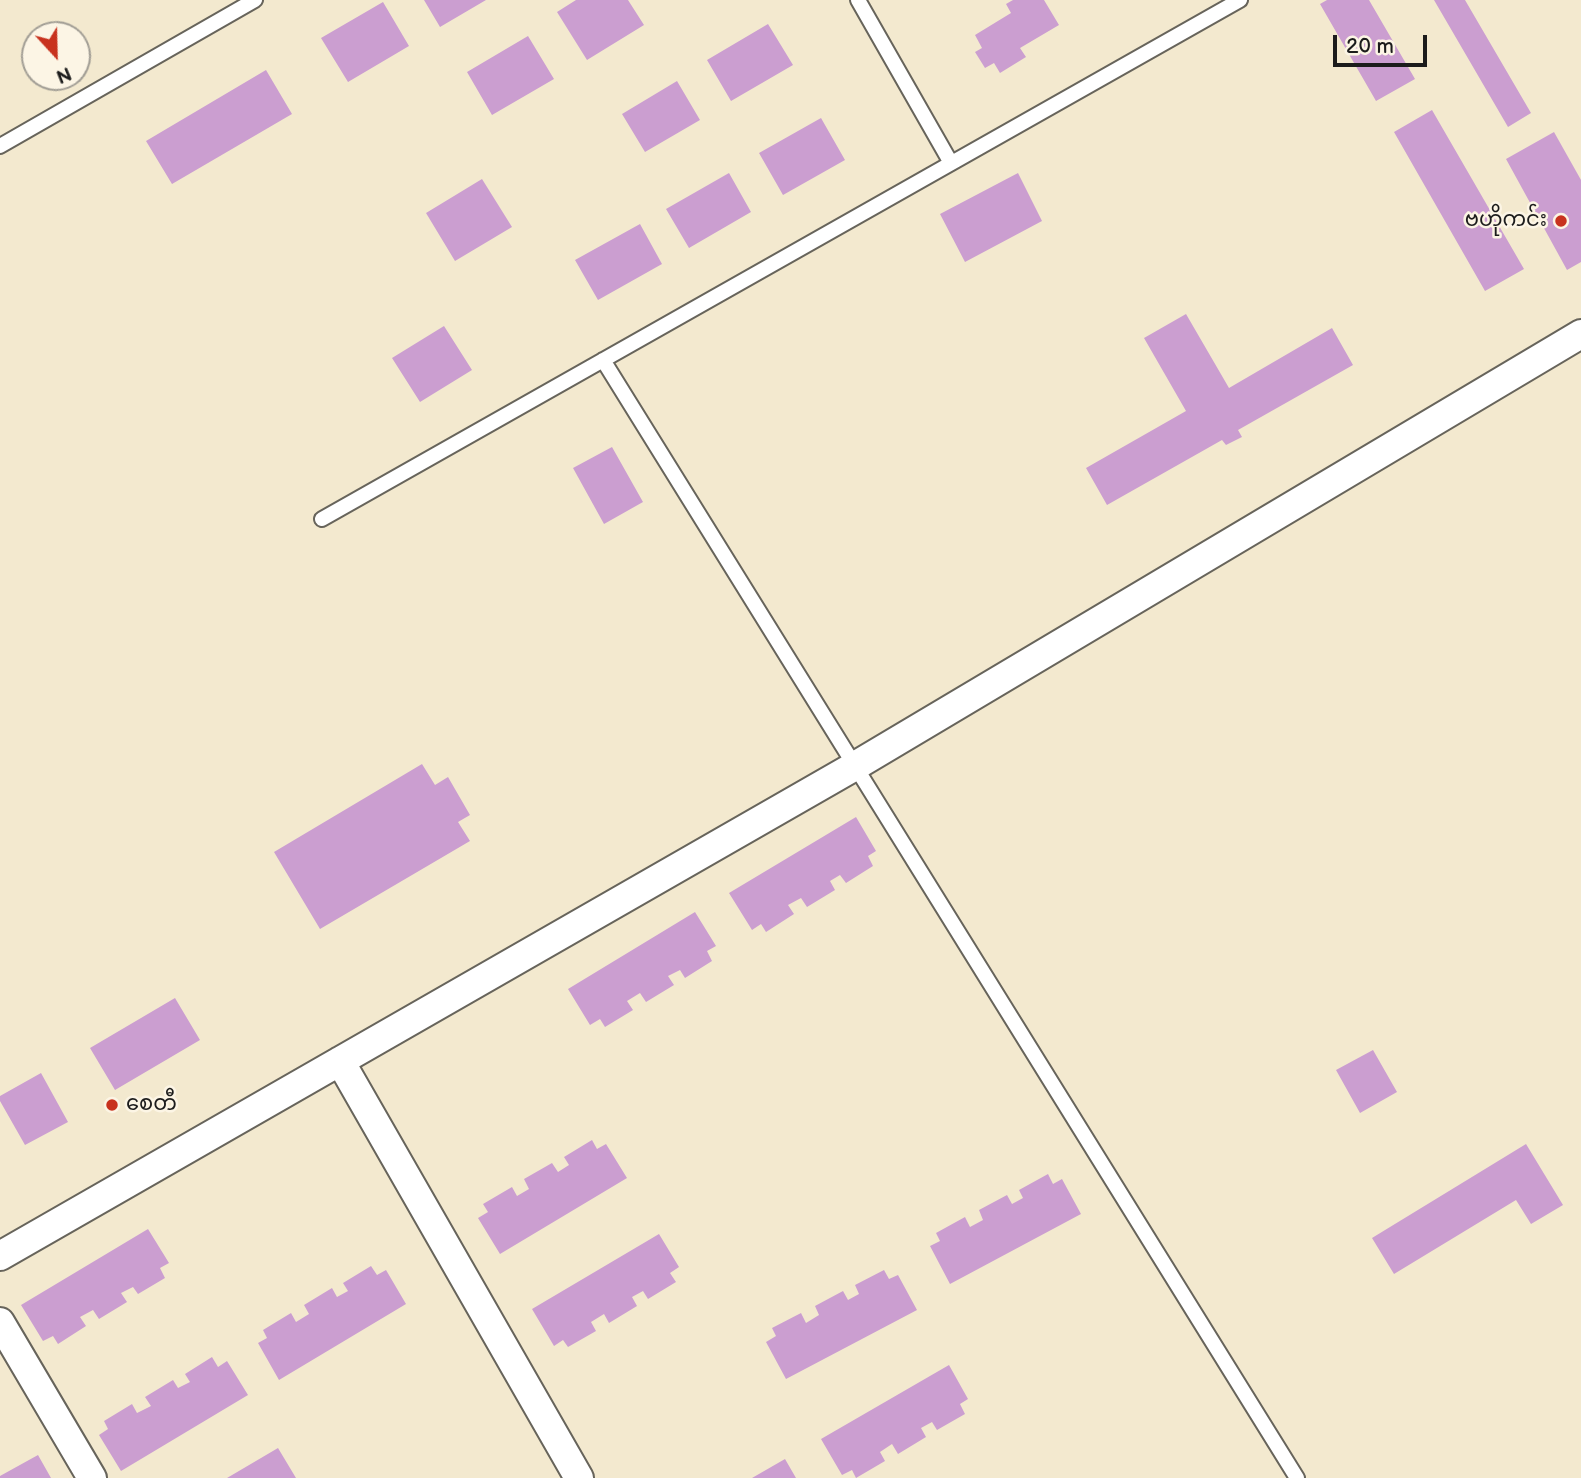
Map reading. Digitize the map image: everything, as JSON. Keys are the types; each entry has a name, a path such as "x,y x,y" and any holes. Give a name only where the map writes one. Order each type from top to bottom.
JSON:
{"street":[{"path":"0,1256 855,766 1581,334"},
{"path":"340,1061 579,1478"},
{"path":"0,1322 92,1478"}],"lane":[{"path":"0,146 255,0"},
{"path":"858,0 951,163"},
{"path":"322,519 1240,0"},
{"path":"603,360 1297,1478"}],"building":[{"path":"424,0 486,0 440,27"},
{"path":"576,0 628,0 644,25 587,60 557,12"},
{"path":"1013,0 1044,0 1059,25 1020,48 1026,57 1000,73 994,63 985,68 975,52 982,48 975,35 1011,13 1006,4"},
{"path":"1327,0 1369,0 1415,79 1376,101 1320,4"},
{"path":"1434,0 1465,0 1531,113 1508,127"},
{"path":"383,2 409,46 348,82 321,38"},
{"path":"768,24 793,65 731,101 707,60"},
{"path":"528,36 554,79 492,115 467,72"},
{"path":"266,70 292,114 172,184 146,141"},
{"path":"677,81 700,120 645,152 622,114"},
{"path":"1432,110 1524,269 1485,291 1394,132"},
{"path":"821,118 845,160 783,195 759,153"},
{"name":"ဗဟိုကင်း","path":"1554,132 1581,180 1581,262 1567,270 1506,159"},
{"path":"729,173 751,212 689,248 666,209"},
{"path":"1018,173 1042,221 965,262 940,214"},
{"path":"482,179 512,227 455,261 426,213"},
{"path":"640,224 662,264 598,300 575,260"},
{"path":"1186,314 1229,388 1332,328 1353,365 1238,430 1242,437 1226,445 1222,440 1107,505 1086,468 1186,411 1144,338"},
{"path":"444,326 472,370 420,402 392,358"},
{"path":"612,447 643,502 604,524 573,468"},
{"path":"422,764 435,785 448,777 470,815 458,822 470,841 320,929 274,852"},
{"path":"856,817 876,851 868,856 873,866 846,883 840,875 830,881 835,890 807,907 801,898 788,905 794,914 766,932 761,924 752,930 729,893"},
{"path":"695,912 716,946 707,951 712,961 685,978 680,970 668,976 674,985 646,1002 640,993 627,1001 633,1010 605,1027 600,1019 590,1025 568,989"},
{"path":"175,998 200,1040 115,1090 90,1048"},
{"path":"1373,1050 1397,1092 1360,1113 1336,1070"},
{"path":"41,1073 68,1122 25,1145 0,1101 0,1096"},
{"path":"592,1140 597,1149 606,1144 627,1178 500,1254 478,1218 488,1212 483,1204 512,1187 517,1196 529,1189 524,1179 552,1163 558,1172 569,1165 564,1157"},
{"path":"1526,1144 1563,1205 1531,1224 1516,1200 1394,1274 1372,1238"},
{"path":"1048,1174 1053,1184 1062,1179 1081,1214 950,1284 930,1246 940,1241 936,1233 965,1217 970,1227 983,1220 979,1210 1007,1195 1012,1204 1023,1198 1019,1190"},
{"path":"148,1229 169,1263 160,1268 165,1278 138,1294 133,1287 121,1293 127,1302 99,1319 93,1310 80,1317 86,1326 58,1344 53,1336 43,1341 21,1305"},
{"path":"659,1234 679,1267 670,1273 676,1282 648,1299 643,1291 632,1297 637,1306 609,1323 604,1314 591,1322 596,1331 568,1347 563,1340 554,1346 532,1309"},
{"path":"371,1266 377,1275 386,1270 406,1304 279,1380 258,1343 267,1338 263,1330 291,1313 296,1322 309,1314 304,1305 332,1288 337,1297 348,1291 343,1283"},
{"path":"884,1270 889,1279 898,1275 917,1310 786,1379 766,1342 776,1336 772,1328 801,1313 806,1323 819,1315 815,1306 843,1291 848,1300 859,1294 855,1285"},
{"path":"212,1357 218,1367 227,1361 248,1395 121,1471 99,1435 108,1429 104,1421 132,1404 137,1413 151,1406 145,1397 173,1380 178,1388 190,1382 185,1374"},
{"path":"949,1365 968,1399 960,1404 965,1414 937,1430 932,1422 921,1428 926,1437 898,1454 892,1444 880,1452 885,1461 856,1478 852,1470 842,1475 821,1439"},
{"path":"278,1448 296,1478 227,1478"},
{"path":"38,1455 51,1478 0,1478 0,1476"},
{"path":"785,1459 796,1478 752,1478"}],"place":[{"name":"ဗဟိုကင်း","path":"1561,221"},
{"name":"စေတီ","path":"112,1105"}]}
